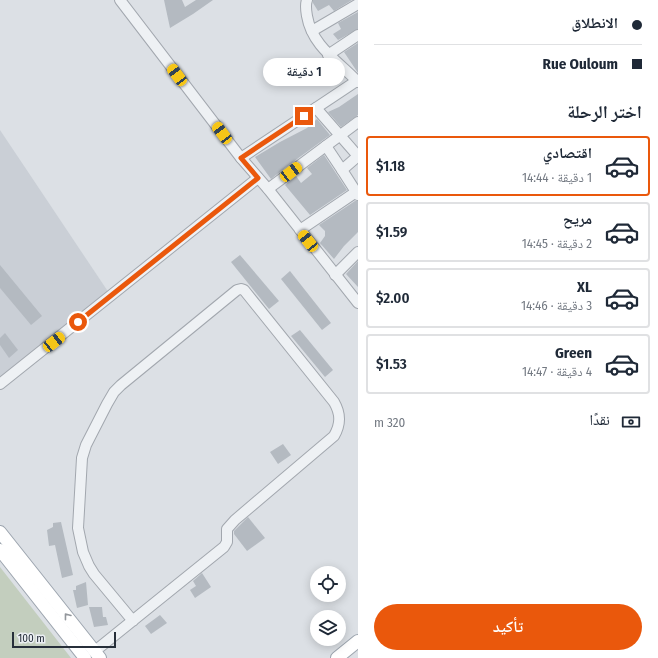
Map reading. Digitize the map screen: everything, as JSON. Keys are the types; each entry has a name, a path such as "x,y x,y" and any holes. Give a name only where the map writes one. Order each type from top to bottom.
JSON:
{"main road":[{"path":"0,532 21,568 93,656"},
{"path":"0,550 21,568"},
{"path":"337,658 358,640"}],"street":[{"path":"120,0 241,158 268,189 358,303"},
{"path":"241,158 358,81 321,48 312,31 308,19 306,8 307,0"},
{"path":"312,31 358,4"},
{"path":"328,55 358,35"},
{"path":"316,108 358,156 342,170"},
{"path":"268,189 358,122"},
{"path":"300,230 357,193 326,146"},
{"path":"0,384 258,178"},
{"path":"335,275 358,252"},
{"path":"93,656 133,621 224,547 227,542 227,529 235,520 334,436 338,428 340,419 334,402 244,290 241,289 237,290 220,303 114,392 86,445 82,458 79,491 78,528 83,552 94,574 133,621"}],"shaded area":[{"path":"0,130 109,293 0,381"}],"green space":[{"path":"0,567 71,658 0,658"}],"building":[{"path":"164,0 182,0 185,7 196,0 213,0 170,28"},
{"path":"313,0 352,0 334,11 329,5 318,11 313,3"},
{"path":"358,12 358,29 338,40 333,34 341,29 338,23"},
{"path":"358,43 358,73 344,52"},
{"path":"358,94 358,115 341,127 328,112 339,107"},
{"path":"317,119 330,135 271,179 255,157 307,128"},
{"path":"324,155 347,190 310,215 285,185 296,176 301,183 312,174 307,168"},
{"path":"355,201 358,201 358,232 334,259 320,243 325,236 325,231 319,225"},
{"path":"240,255 279,301 269,309 231,262"},
{"path":"358,261 358,287 346,274"},
{"path":"0,265 42,316 31,325 0,288"},
{"path":"290,271 331,323 322,330 281,279"},
{"path":"300,330 333,370 325,377 291,336"},
{"path":"5,333 18,350 9,358 0,345 0,338"},
{"path":"283,444 291,455 278,464 270,452"},
{"path":"248,517 265,538 247,551 234,534 234,531"},
{"path":"61,522 73,575 62,578 55,545 49,546 47,530 53,527 53,523"},
{"path":"202,573 211,587 195,598 190,590 196,586 193,581"},
{"path":"86,582 88,605 77,608 73,590 76,590 76,586"},
{"path":"89,607 102,607 103,617 106,617 108,625 94,627"},
{"path":"160,615 167,623 151,634 145,626"}],"route":[{"path":"78,322 258,178 241,158 304,116"}]}
